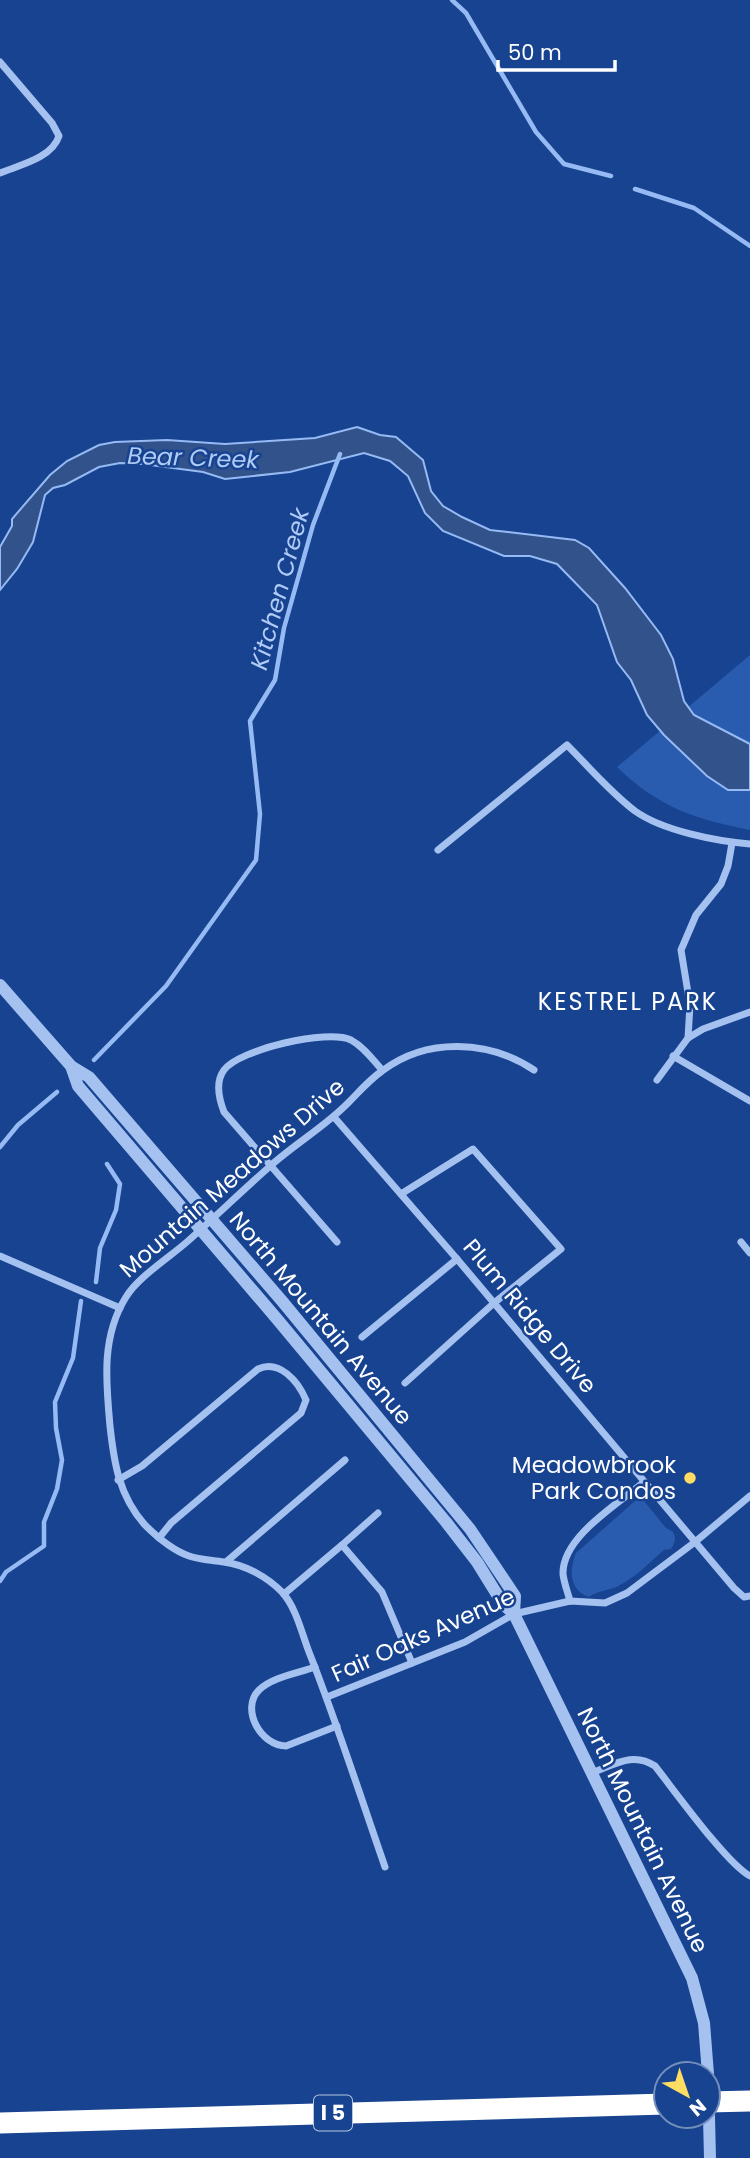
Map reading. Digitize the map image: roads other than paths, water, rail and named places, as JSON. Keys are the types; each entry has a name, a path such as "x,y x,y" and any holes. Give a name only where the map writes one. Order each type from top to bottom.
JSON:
{"highway":[{"path":"722,2102 750,2101"},
{"name":"I 5","path":"0,2123 652,2104"}],"street":[{"path":"0,62 59,136 56,145 43,155 0,173"},
{"path":"438,850 567,745 636,812 651,821 732,843 750,844"},
{"path":"688,1038 690,1005 681,950 696,915 721,884 732,843"},
{"name":"North Mountain Avenue","path":"0,985 71,1066 89,1077 212,1220 480,1542 515,1596 514,1614"},
{"path":"657,1080 688,1038 703,1029 750,1012"},
{"path":"337,1242 224,1112 219,1085 225,1069 249,1054 274,1046 326,1037 350,1040 361,1047 382,1070"},
{"name":"Mountain Meadows Drive","path":"385,1867 327,1697 284,1594 256,1572 226,1562 190,1556 174,1549 144,1523 126,1500 118,1480 113,1455 105,1374 106,1352 120,1308 132,1289 201,1230 269,1166 334,1117 382,1070 423,1051 450,1046 472,1046 516,1058 534,1070"},
{"path":"673,1056 750,1101"},
{"name":"North Mountain Avenue","path":"71,1066 78,1086 446,1522 477,1562 502,1604 514,1614 692,1978 701,2007 707,2060"},
{"name":"Plum Ridge Drive","path":"334,1117 740,1594 744,1597 750,1596"},
{"path":"401,1194 473,1149 561,1249 494,1303 405,1383"},
{"path":"741,1242 750,1253"},
{"path":"0,1256 120,1308"},
{"path":"362,1337 457,1259"},
{"path":"118,1480 142,1466 266,1365 283,1371 303,1394 306,1400 301,1413 171,1523 159,1538"},
{"path":"226,1562 345,1460"},
{"path":"570,1601 563,1575 565,1559 573,1544 586,1530 645,1482"},
{"name":"Fair Oaks Avenue","path":"327,1697 465,1642 514,1614 570,1601 605,1603 627,1594 750,1496"},
{"path":"284,1594 378,1513"},
{"path":"341,1545 382,1592 412,1663"},
{"path":"315,1667 266,1684 254,1698 251,1711 261,1734 277,1746 286,1746 337,1726"},
{"path":"591,1773 632,1758 645,1759 655,1766 738,1867 750,1875"},
{"name":"North Mountain Avenue","path":"709,2130 710,2158"}],"water":[{"name":"Bear Creek","path":"357,427 396,437 423,460 431,491 443,506 462,517 490,530 575,540 589,548 625,588 661,635 673,659 684,701 694,715 750,744 750,790 728,790 707,776 664,735 647,715 631,680 617,662 597,605 557,564 530,556 504,556 443,531 425,513 408,476 390,461 364,453 290,472 225,479 203,472 143,464 120,463 99,467 65,485 53,488 45,495 33,542 17,569 0,590 0,547 12,526 12,519 50,475 67,461 99,445 167,440 225,444 315,438"}],"waterway":[{"path":"452,0 466,13 536,132 564,164 611,176"},
{"path":"635,189 694,208 750,246"},
{"name":"Kitchen Creek","path":"94,1060 166,986 256,860 260,814 250,721 275,680 284,628 313,525 340,454"},
{"name":"Kitchen Creek","path":"0,1147 18,1125 57,1092"},
{"path":"96,1282 100,1248 116,1210 120,1184 107,1164"},
{"path":"0,1581 6,1572 44,1546 44,1522 57,1489 62,1460 56,1428 55,1402 73,1358 81,1301"}],"place":[{"name":"Meadowbrook Park Condos","path":"690,1478"}],"district":[{"name":"KESTREL PARK","path":"628,1002"}]}
